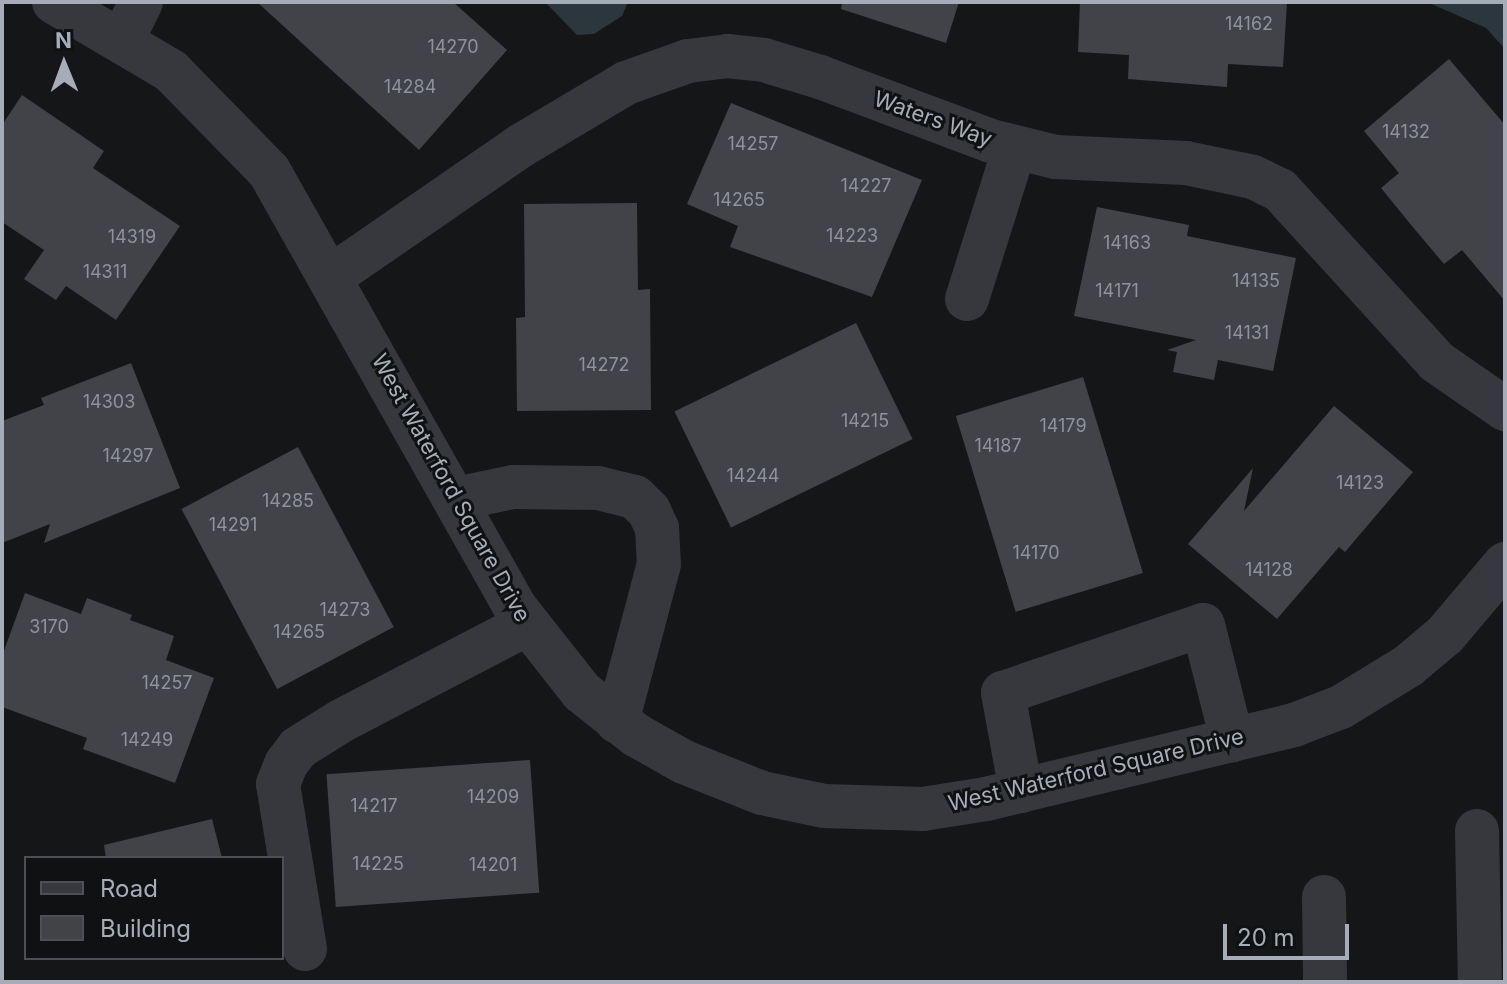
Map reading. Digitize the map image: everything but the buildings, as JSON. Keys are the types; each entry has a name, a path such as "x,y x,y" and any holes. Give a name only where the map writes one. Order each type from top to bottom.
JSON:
{"street":[{"name":"West Waterford Square Drive","path":"54,2 132,20 171,71 240,136 269,171 332,276 527,624 582,692 617,722 684,762 762,793 824,806 923,809 1021,791 1294,725 1382,684 1445,635 1505,564"},
{"name":"Waters Way","path":"332,276 522,145 626,83 688,61 727,56 764,60 1015,147 1055,157 1186,163 1253,177 1280,190 1437,362 1505,409"},
{"path":"967,299 1015,147"},
{"path":"456,499 513,487 598,488 635,497 649,511 657,528 659,564 617,722"},
{"path":"305,949 278,784 286,764 298,748 341,721 527,624"},
{"path":"1021,791 1003,693 1203,625 1232,740"},
{"path":"1477,831 1480,982"},
{"path":"1324,897 1325,982"}],"shaded area":[{"path":"545,2 628,2 622,16 594,34 577,35"},
{"path":"1427,2 1505,2 1505,49 1486,28"}]}
